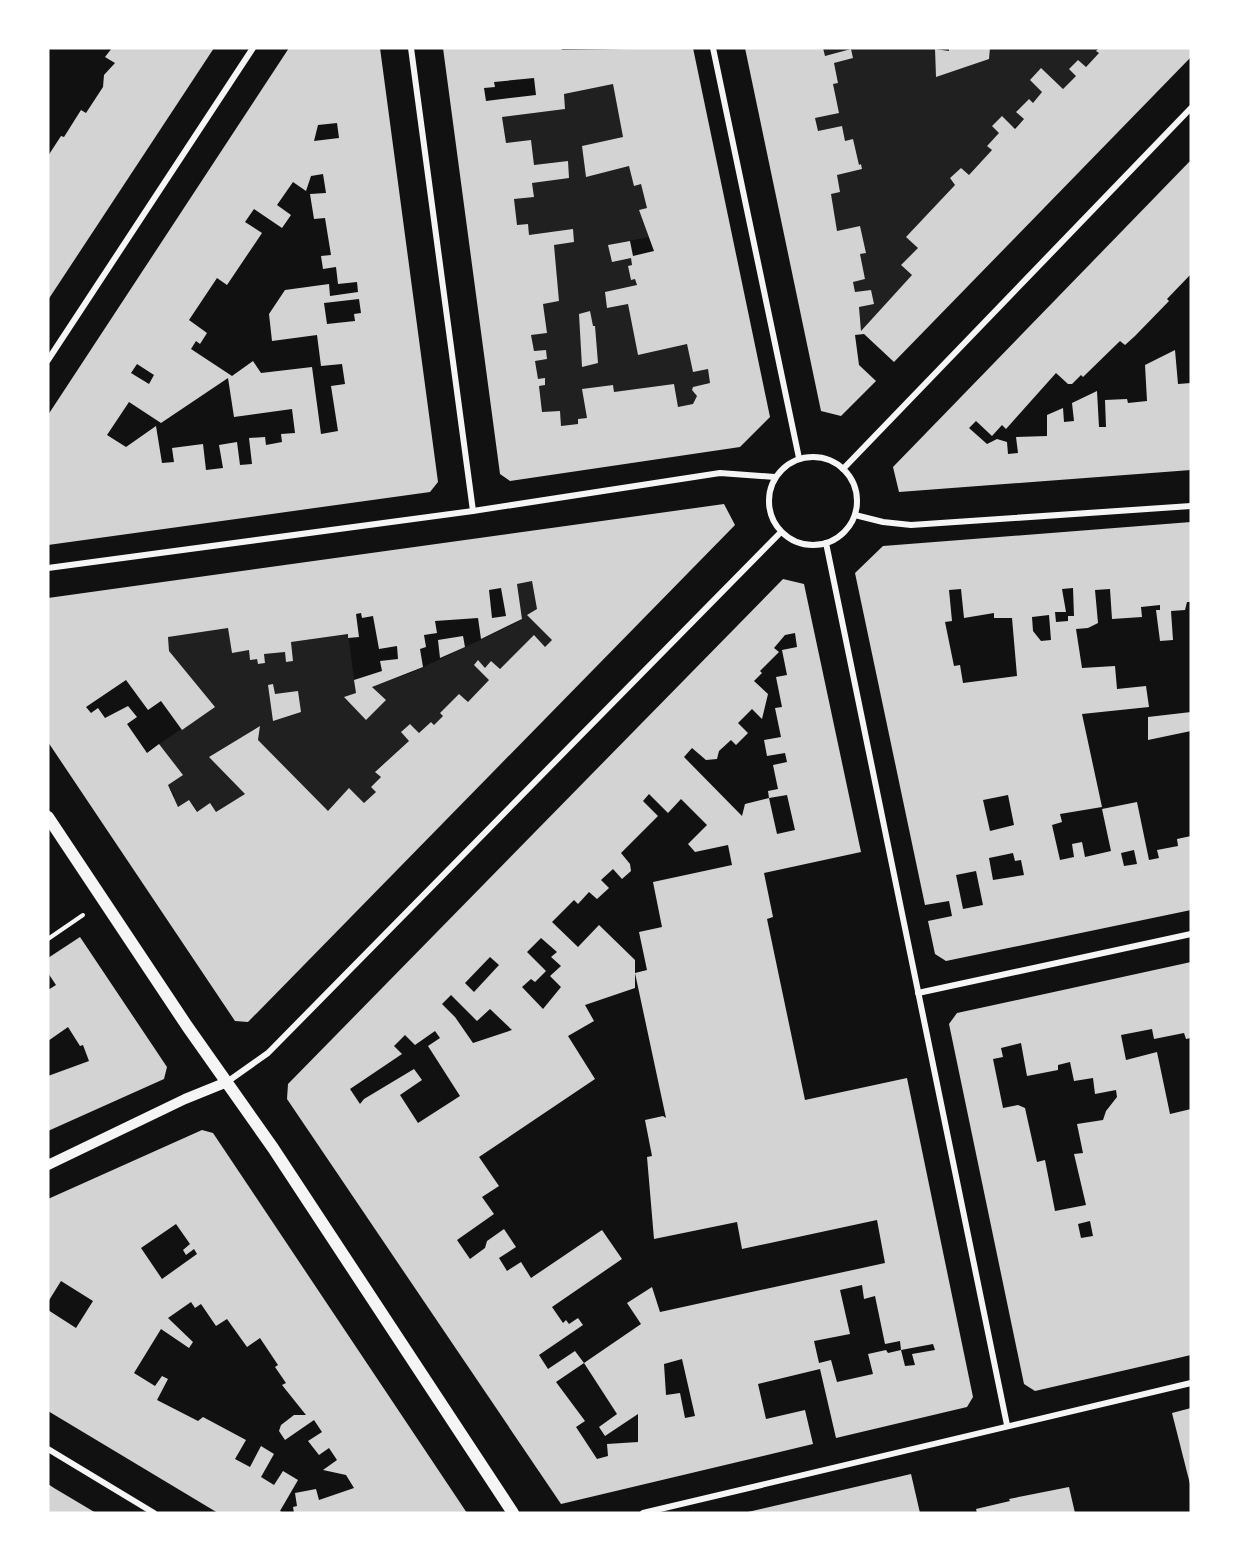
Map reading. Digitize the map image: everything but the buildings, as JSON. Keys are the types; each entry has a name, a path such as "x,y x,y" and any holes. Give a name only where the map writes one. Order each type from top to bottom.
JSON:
{"main road":[{"path":"48,817 273,1148 513,1513"}],"street":[{"path":"48,360 253,48"},
{"path":"411,48 473,510"},
{"path":"713,48 799,458"},
{"path":"843,469 1191,108"},
{"path":"822,457 843,469 856,490 855,514 838,537 825,543 802,544 781,532 773,520 769,506 769,491 775,477 782,469 799,458 822,457"},
{"path":"48,568 473,510 720,473 775,477"},
{"path":"855,514 884,522 910,525 1191,506"},
{"path":"48,1165 185,1099 226,1082 268,1053 781,532"},
{"path":"825,543 1008,1425"},
{"path":"918,993 1191,934"},
{"path":"643,1513 1191,1383"},
{"path":"48,1449 154,1513"}],"path":[{"path":"48,939 104,901"}],"shaded area":[{"path":"823,48 949,48 949,51 935,49 936,76 988,59 990,48 1099,48 1097,51 1099,53 1063,89 1041,68 1030,80 1042,92 1033,103 1029,99 1016,111 1024,119 987,145 992,150 969,175 961,168 950,178 955,185 907,237 918,248 901,265 912,275 861,331 859,307 874,304 871,290 855,292 853,282 865,279 860,254 866,252 860,226 837,231 831,194 840,192 837,175 862,169 862,164 859,165 853,139 845,141 842,126 818,131 815,118 839,112 833,84 838,83 834,63 853,58 851,50 825,56"},
{"path":"613,84 623,137 582,146 586,176 629,166 641,184 647,208 639,210 649,237 608,245 631,258 632,265 628,266 631,280 635,279 637,285 607,308 628,304 638,355 687,344 693,371 708,369 710,383 693,387 692,390 697,396 693,404 678,407 674,384 614,392 613,385 583,389 587,418 578,419 578,424 561,426 560,411 542,412 539,386 545,385 545,379 538,379 535,361 547,359 546,350 534,351 531,335 547,333 543,304 559,301 554,245 574,242 573,230 529,235 528,224 517,225 514,199 533,197 532,183 568,161 534,165 531,140 506,143 502,117 565,109 564,94"},
{"path":"532,581 537,609 528,615 552,640 545,647 534,636 500,669 491,661 485,668 479,661 489,680 468,702 459,694 440,713 443,716 434,725 431,722 419,733 410,724 401,732 409,741 375,771 381,777 371,787 376,792 364,803 349,789 328,811 258,740 260,726 209,757 245,794 216,812 210,804 197,812 189,800 178,807 172,798 175,796 168,785 182,775 159,744 214,707 169,651 168,637 228,628 232,652 249,650 250,660 257,659 259,664 265,663 264,654 285,652 286,662 293,661 291,642 348,634 356,693 344,698 366,719 386,700 372,687 413,672 522,620 517,584"}]}
